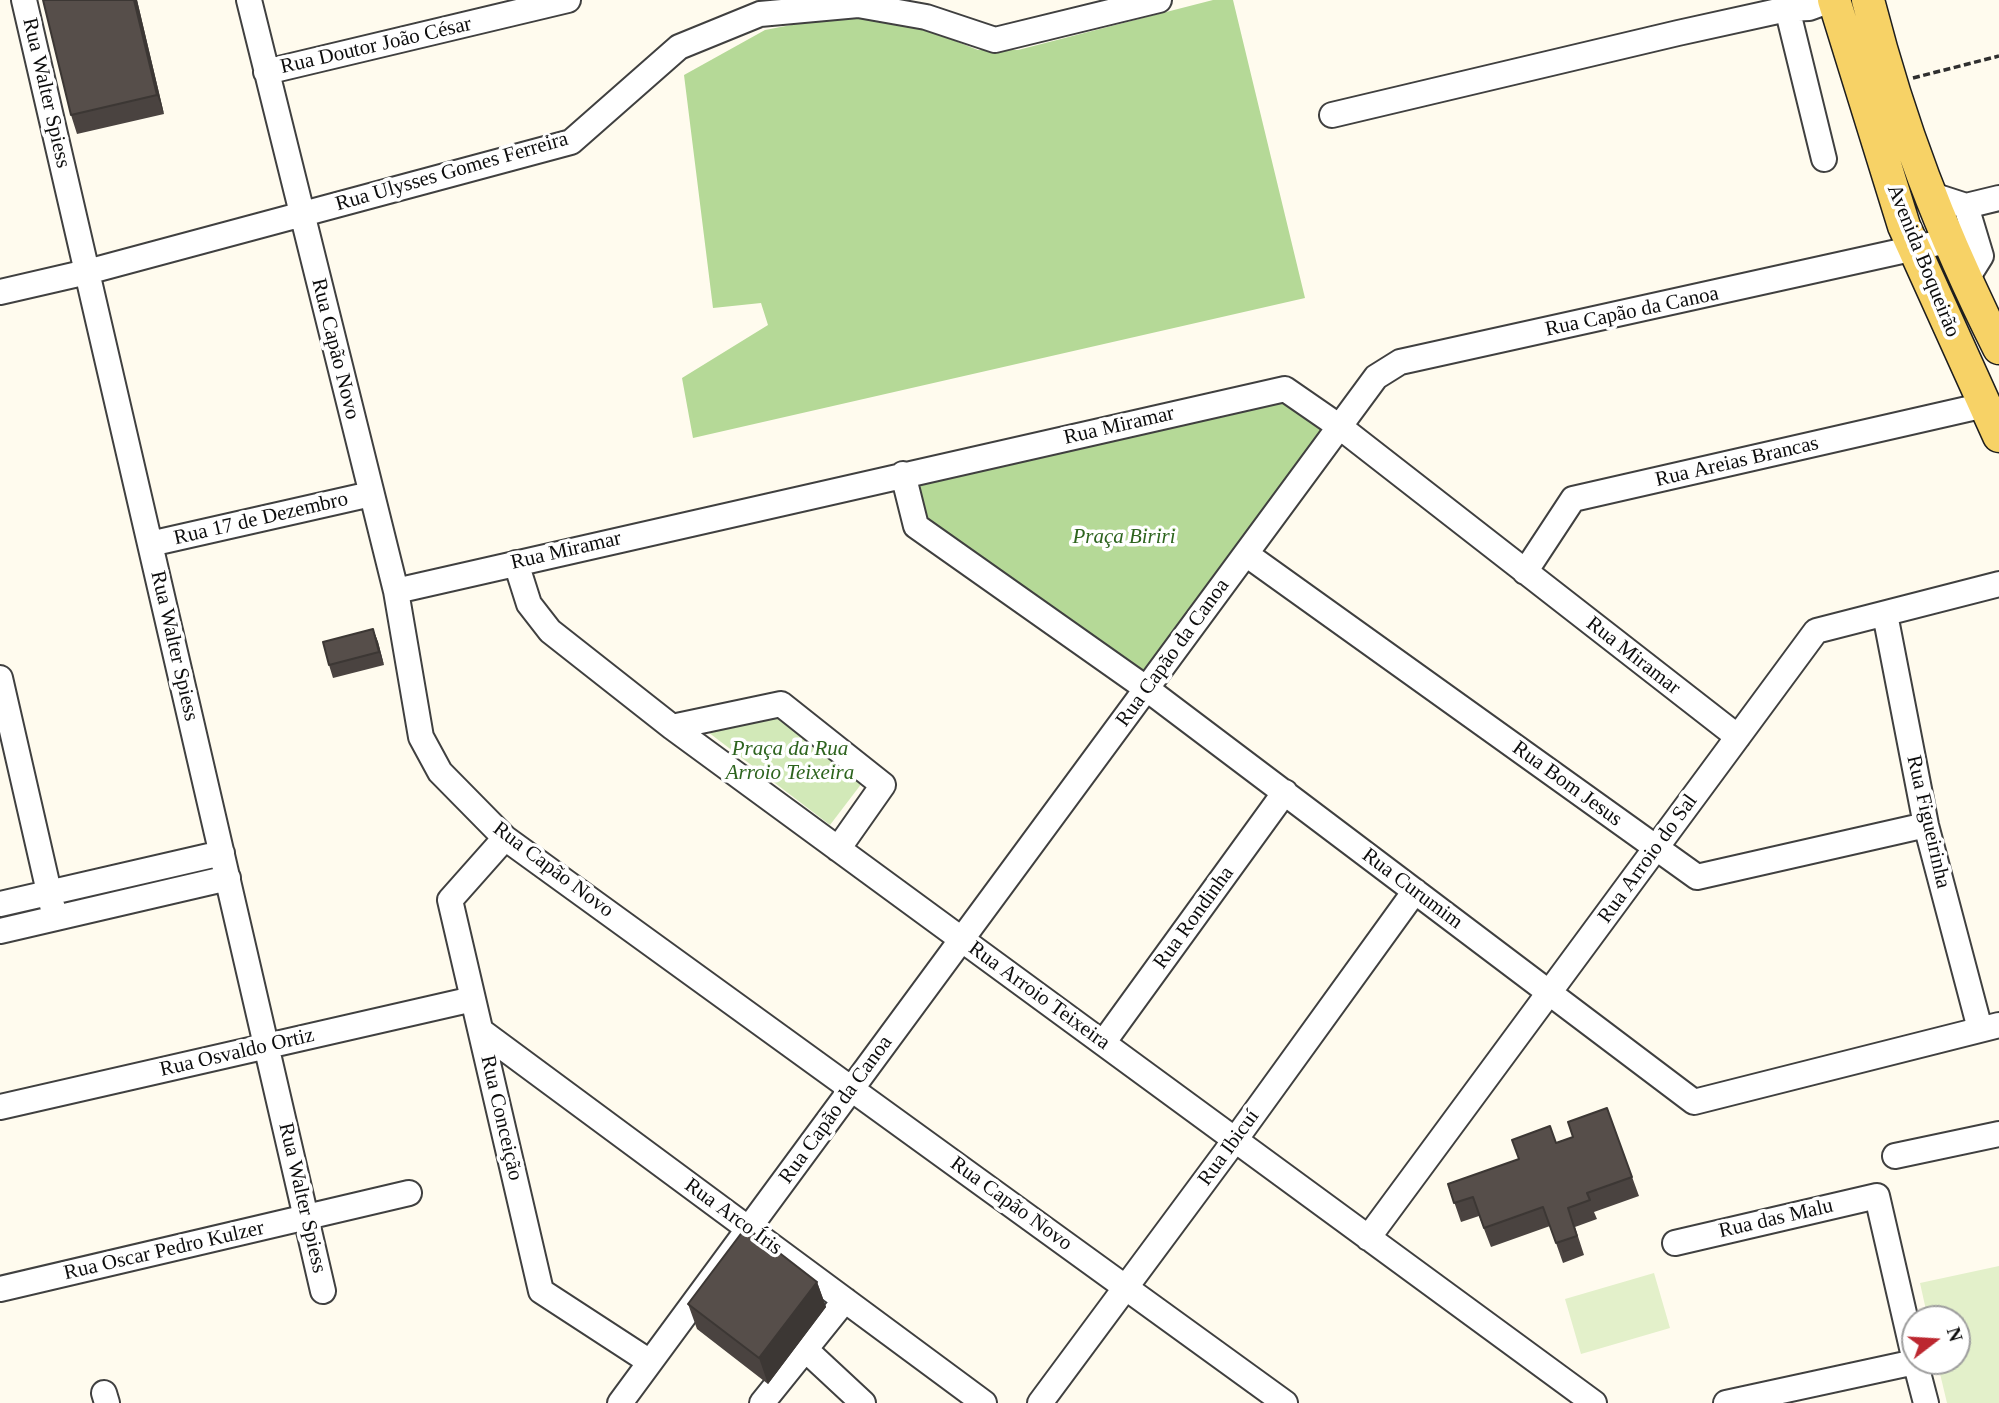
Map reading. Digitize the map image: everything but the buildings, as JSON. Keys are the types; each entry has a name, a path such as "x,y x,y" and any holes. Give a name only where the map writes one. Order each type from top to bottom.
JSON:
{"main road":[{"name":"Avenida Boqueirão","path":"1868,0 1889,84 1947,241 1982,262 1999,348"},
{"name":"Avenida Boqueirão","path":"1809,3 1914,251 1999,436"}],"street":[{"name":"Rua Walter Spiess","path":"24,0 323,1291"},
{"name":"Rua Capão Novo","path":"249,0 300,215 396,591 421,737 440,772 505,838 1285,1403"},
{"name":"Rua Doutor João César","path":"266,72 568,0"},
{"name":"Rua Ulysses Gomes Ferreira","path":"0,292 87,272 571,142 679,47 758,7 858,5 926,17 995,40 1159,0"},
{"path":"1760,0 1553,46 1330,108 1809,3 1824,159"},
{"path":"1928,194 1966,206 1999,198"},
{"path":"1966,206 1982,262"},
{"name":"Rua Capão da Canoa","path":"620,1403 1376,377 1400,362 1914,251 1947,241"},
{"name":"Rua Miramar","path":"396,591 1285,389 1340,427 1738,737"},
{"name":"Rua Areias Brancas","path":"1525,572 1573,499 1985,405"},
{"name":"Rua Curumim","path":"903,474 916,526 1147,689 1694,1102 1990,1027"},
{"name":"Rua 17 de Dezembro","path":"150,544 372,494"},
{"name":"Rua Bom Jesus","path":"1246,554 1697,877 1926,825"},
{"name":"Rua Arroio Teixeira","path":"516,563 529,604 550,631 672,727 1594,1403"},
{"name":"Rua Arroio do Sal","path":"1368,1238 1816,631 1999,584"},
{"name":"Rua Figueirinha","path":"1885,614 1926,825 1990,1027"},
{"path":"0,678 55,918"},
{"path":"672,727 781,704 883,785 838,849"},
{"name":"Rua Rondinha","path":"1103,1044 1284,792"},
{"name":"Rua Conceição","path":"505,838 450,900 541,1291 650,1362"},
{"path":"0,904 222,853"},
{"path":"0,931 228,878"},
{"name":"Rua Ibicuí","path":"1040,1403 1415,891"},
{"name":"Rua Osvaldo Ortiz","path":"0,1107 473,999"},
{"name":"Rua Arco Íris","path":"481,1031 984,1403"},
{"path":"1895,1156 1999,1134"},
{"name":"Rua Oscar Pedro Kulzer","path":"0,1289 409,1193"},
{"name":"Rua das Malu","path":"1675,1243 1877,1196 1902,1305"},
{"path":"762,1403 845,1300"},
{"path":"806,1350 863,1403"},
{"path":"1726,1403 1901,1364"},
{"path":"1919,1375 1926,1403"}],"path":[{"path":"1889,84 1999,56"}],"green space":[{"path":"1213,0 1233,0 1305,298 693,438 682,378 768,325 761,303 713,308 684,75 765,30 838,16 915,25 978,50 1018,50"},
{"name":"Praça Biriri","path":"1282,400 1324,430 1145,671 927,519 918,482"},
{"name":"Praça da Rua Arroio Teixeira","path":"770,713 862,783 830,825 704,729"},
{"path":"1999,1266 1999,1403 1947,1403 1940,1375 1971,1375 1971,1305 1925,1305 1920,1283"},
{"path":"1654,1273 1670,1328 1581,1354 1565,1299"}]}
